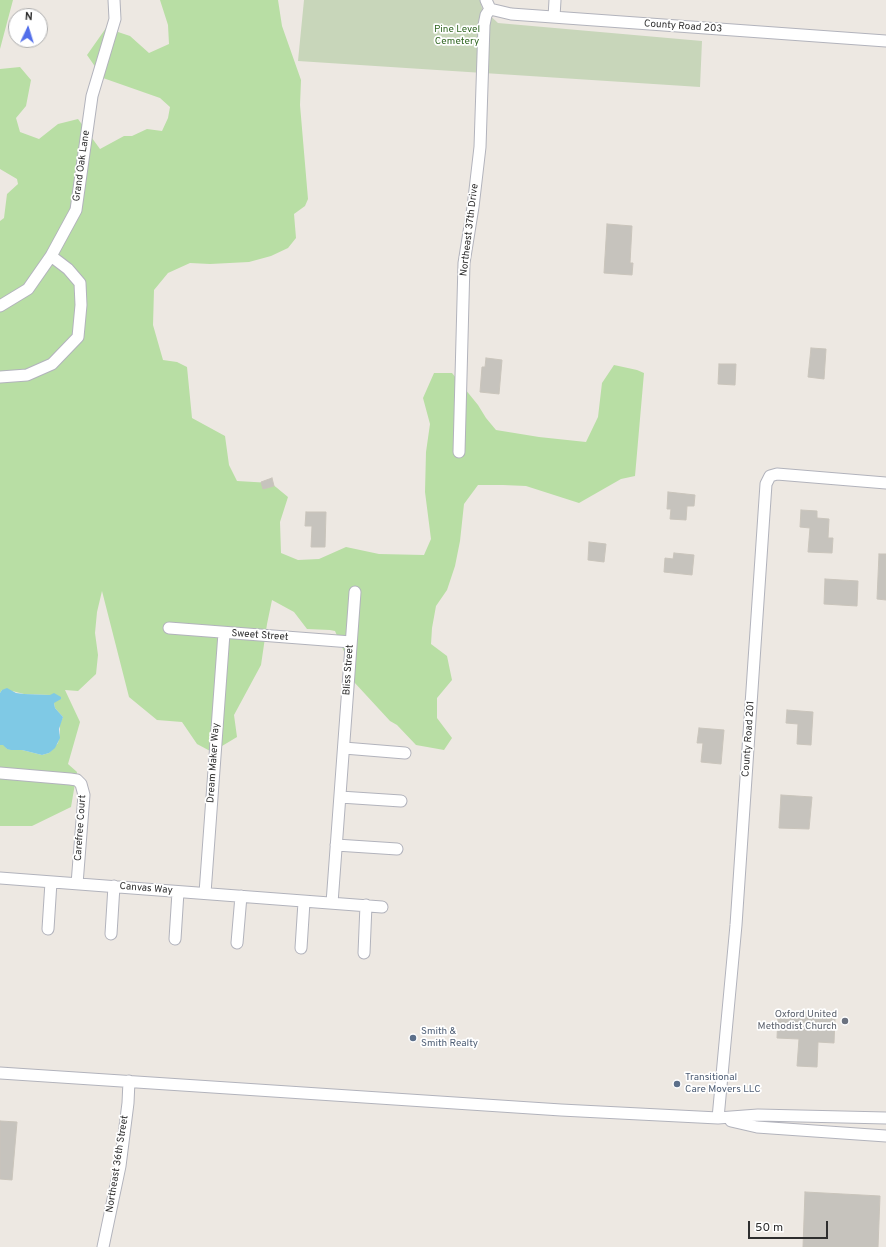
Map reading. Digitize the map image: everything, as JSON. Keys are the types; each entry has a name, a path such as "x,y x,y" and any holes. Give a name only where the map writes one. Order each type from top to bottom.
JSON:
{"street":[{"name":"Grand Oak Lane","path":"0,306 28,289 51,256 76,210 92,96 115,19 114,0"},
{"path":"554,17 555,0"},
{"name":"County Road 203","path":"488,5 511,14 886,41"},
{"name":"Northeast 37th Drive","path":"459,452 464,263 480,148 484,22 488,5"},
{"path":"0,377 27,375 52,364 78,336 81,304 80,283 68,269 51,256"},
{"name":"County Road 201","path":"718,1118 736,925 766,484 770,476 777,474 886,483"},
{"name":"Bliss Street","path":"332,903 355,592"},
{"name":"Sweet Street","path":"169,628 351,642"},
{"name":"Dream Maker Way","path":"205,894 224,633"},
{"path":"344,748 405,753"},
{"name":"Carefree Court","path":"0,773 70,779 77,780 81,784 84,794 77,884"},
{"path":"340,797 401,801"},
{"path":"336,845 397,849"},
{"name":"Canvas Way","path":"0,878 382,907"},
{"path":"48,929 51,882"},
{"name":"Canvas Way","path":"111,934 114,886"},
{"name":"Canvas Way","path":"175,939 178,892"},
{"path":"237,943 241,896"},
{"path":"301,948 304,902"},
{"path":"364,953 366,906"},
{"path":"0,1073 561,1110 718,1118 758,1115 886,1118"},
{"name":"Northeast 36th Street","path":"104,1247 120,1166 128,1103 129,1081"},
{"path":"718,1118 758,1127 886,1136"}],"green space":[{"path":"0,0 13,0 11,8 8,8 8,19 0,49"},
{"path":"160,0 278,0 282,26 301,80 300,105 308,199 305,206 294,214 296,238 288,248 271,256 249,262 210,264 190,263 168,273 154,290 153,325 163,360 177,362 187,367 192,418 225,436 229,465 237,481 271,483 288,497 280,522 281,553 298,560 319,559 346,547 379,554 424,555 431,539 425,492 426,452 430,424 423,398 434,373 452,373 496,430 539,437 586,442 598,417 602,383 614,365 644,373 635,476 621,479 579,503 526,486 478,485 464,504 460,541 455,566 447,590 436,606 432,628 431,644 447,656 452,680 437,698 437,718 452,738 444,750 416,745 397,725 390,721 354,682 352,661 346,656 335,631 307,629 294,612 272,600 261,665 234,715 237,737 212,752 197,744 182,722 157,720 129,697 102,591 97,612 95,633 98,655 96,674 78,691 65,690 80,722 68,764 77,772 71,807 32,826 0,826 0,745 4,745 7,749 22,750 42,755 49,753 58,743 60,724 63,717 55,708 50,695 24,694 2,690 0,693 0,221 4,218 7,194 18,184 17,179 0,169 0,69 20,67 31,80 26,106 16,118 20,132 39,139 58,124 78,119 100,149 124,136 132,136 147,129 162,131 168,118 170,107 160,98 103,78 87,55 106,28 130,36 149,53 169,44 168,25"},
{"name":"Pine Level Cemetery","path":"304,0 480,0 482,8 498,23 702,41 700,87 298,61"}],"water":[{"path":"7,688 16,693 50,695 54,693 61,697 61,699 54,703 55,708 63,717 59,729 60,738 55,748 49,753 42,755 22,750 11,750 7,749 3,745 0,745 0,693 2,690"}],"building":[{"path":"607,224 632,226 630,263 633,263 632,275 604,273"},
{"path":"811,348 826,349 824,379 808,377"},
{"path":"486,358 502,360 499,394 480,392 482,367 485,367"},
{"path":"719,364 736,364 735,385 718,384"},
{"path":"272,478 274,486 263,489 261,482"},
{"path":"668,492 695,495 694,506 687,506 686,520 670,519 671,509 667,509"},
{"path":"801,510 817,511 817,518 829,519 828,538 833,538 832,553 808,552 810,528 800,527"},
{"path":"306,512 326,512 325,547 311,547 312,526 305,526"},
{"path":"589,542 606,544 604,562 588,560"},
{"path":"674,553 694,555 692,575 664,572 665,558 673,559"},
{"path":"879,554 886,554 886,600 877,599"},
{"path":"825,579 858,581 857,606 824,604"},
{"path":"787,710 813,712 811,745 797,744 798,724 786,723"},
{"path":"699,728 724,730 721,764 701,762 703,743 697,743"},
{"path":"781,795 812,797 809,829 779,828"},
{"path":"789,1011 821,1013 821,1018 835,1019 834,1043 818,1042 817,1067 797,1066 799,1039 777,1038 778,1015 789,1016"},
{"path":"0,1121 17,1122 12,1180 0,1179"},
{"path":"805,1192 880,1196 878,1247 803,1247"}],"place":[{"name":"Oxford United Methodist Church","path":"845,1021"},
{"name":"Smith & Smith Realty","path":"413,1038"},
{"name":"Transitional Care Movers LLC","path":"677,1084"}]}
